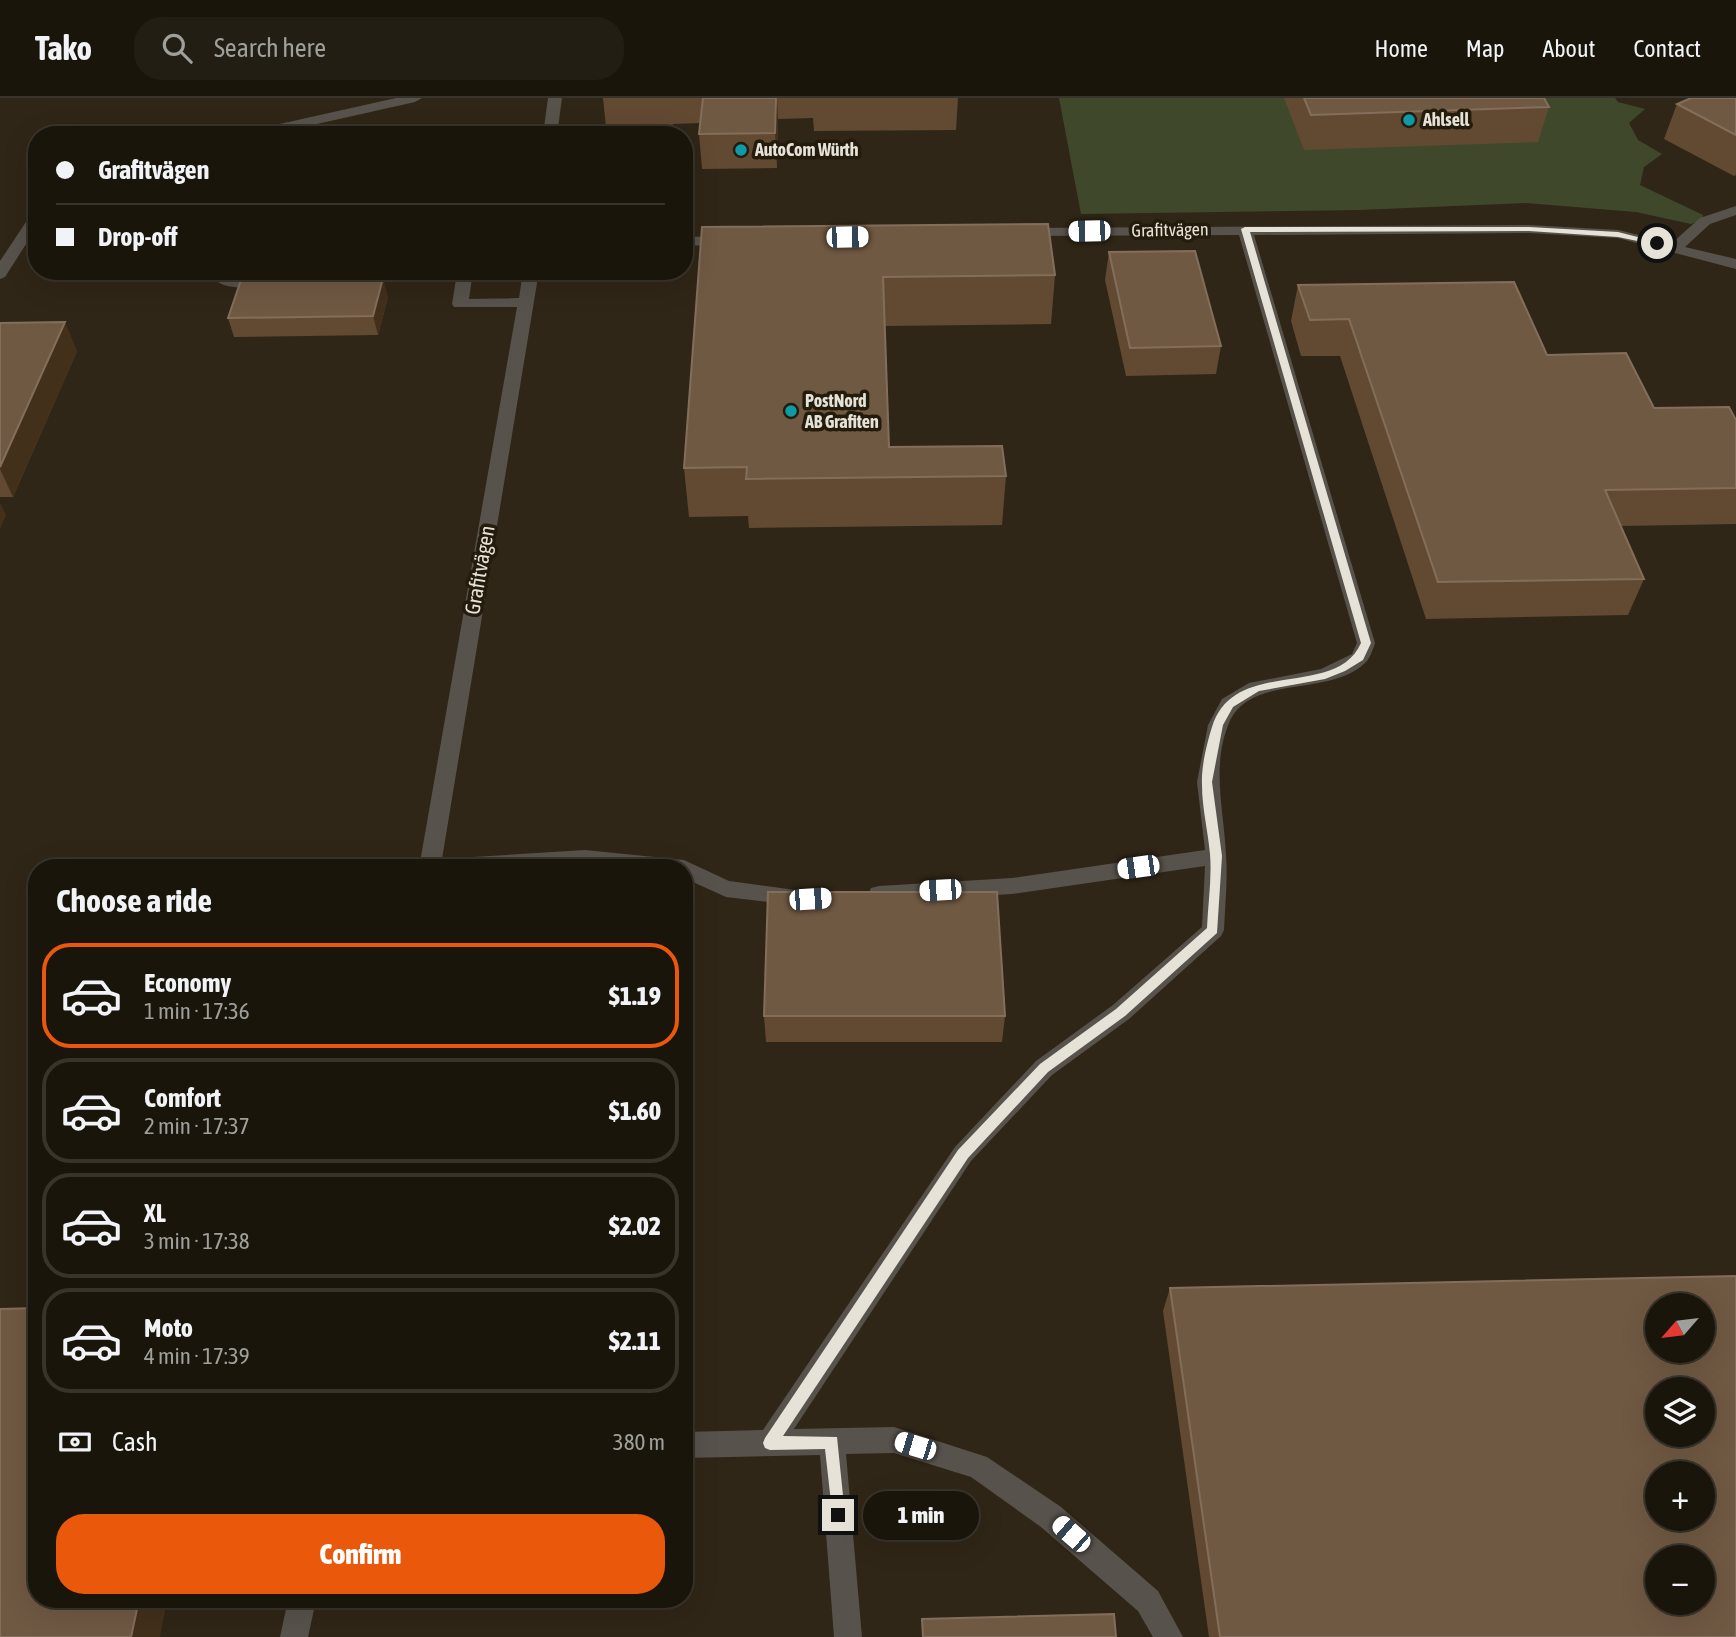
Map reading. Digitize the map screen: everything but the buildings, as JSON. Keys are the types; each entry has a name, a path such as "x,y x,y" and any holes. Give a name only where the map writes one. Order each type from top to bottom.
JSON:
{"street":[{"path":"304,126 415,98"},
{"path":"551,126 555,98"},
{"path":"1676,247 1705,221 1736,210"},
{"path":"0,274 28,228"},
{"path":"770,1443 963,1154 1044,1068 1121,1013 1213,930 1216,856 1207,782 1218,725 1229,704 1256,688 1325,675 1342,668 1359,658 1366,643 1245,229"},
{"name":"Grafitvägen","path":"1010,233 1245,229 1529,229 1618,234 1736,264"},
{"path":"693,242 738,241"},
{"path":"227,280 226,282 279,281"},
{"path":"464,280 460,304 526,302"},
{"name":"Grafitvägen","path":"433,859 530,280"},
{"path":"863,895 1012,886 1216,856"},
{"path":"570,859 595,859"},
{"path":"693,873 726,889 810,899"},
{"path":"693,1445 894,1440 978,1466 1051,1517 1148,1601 1170,1637"},
{"path":"832,1442 848,1637"},
{"path":"295,1637 300,1608"}],"shaded area":[{"path":"0,98 1736,98 1736,1637 0,1637"}],"green space":[{"path":"1059,98 1615,98 1618,102 1645,109 1629,123 1638,140 1662,154 1644,167 1640,185 1703,215 1703,220 1691,224 1636,212 1526,203 1359,210 1081,214"}],"place":[{"name":"Ahlsell","path":"1409,120"},
{"name":"AutoCom Würth","path":"741,150"},
{"name":"PostNord AB Grafiten","path":"791,411"}],"route":[{"path":"838,1515 832,1442 770,1443 963,1154 1044,1068 1121,1013 1213,930 1216,856 1207,782 1218,725 1229,704 1256,688 1325,675 1342,668 1359,658 1366,643 1245,229 1529,229 1618,234 1657,243"}]}
